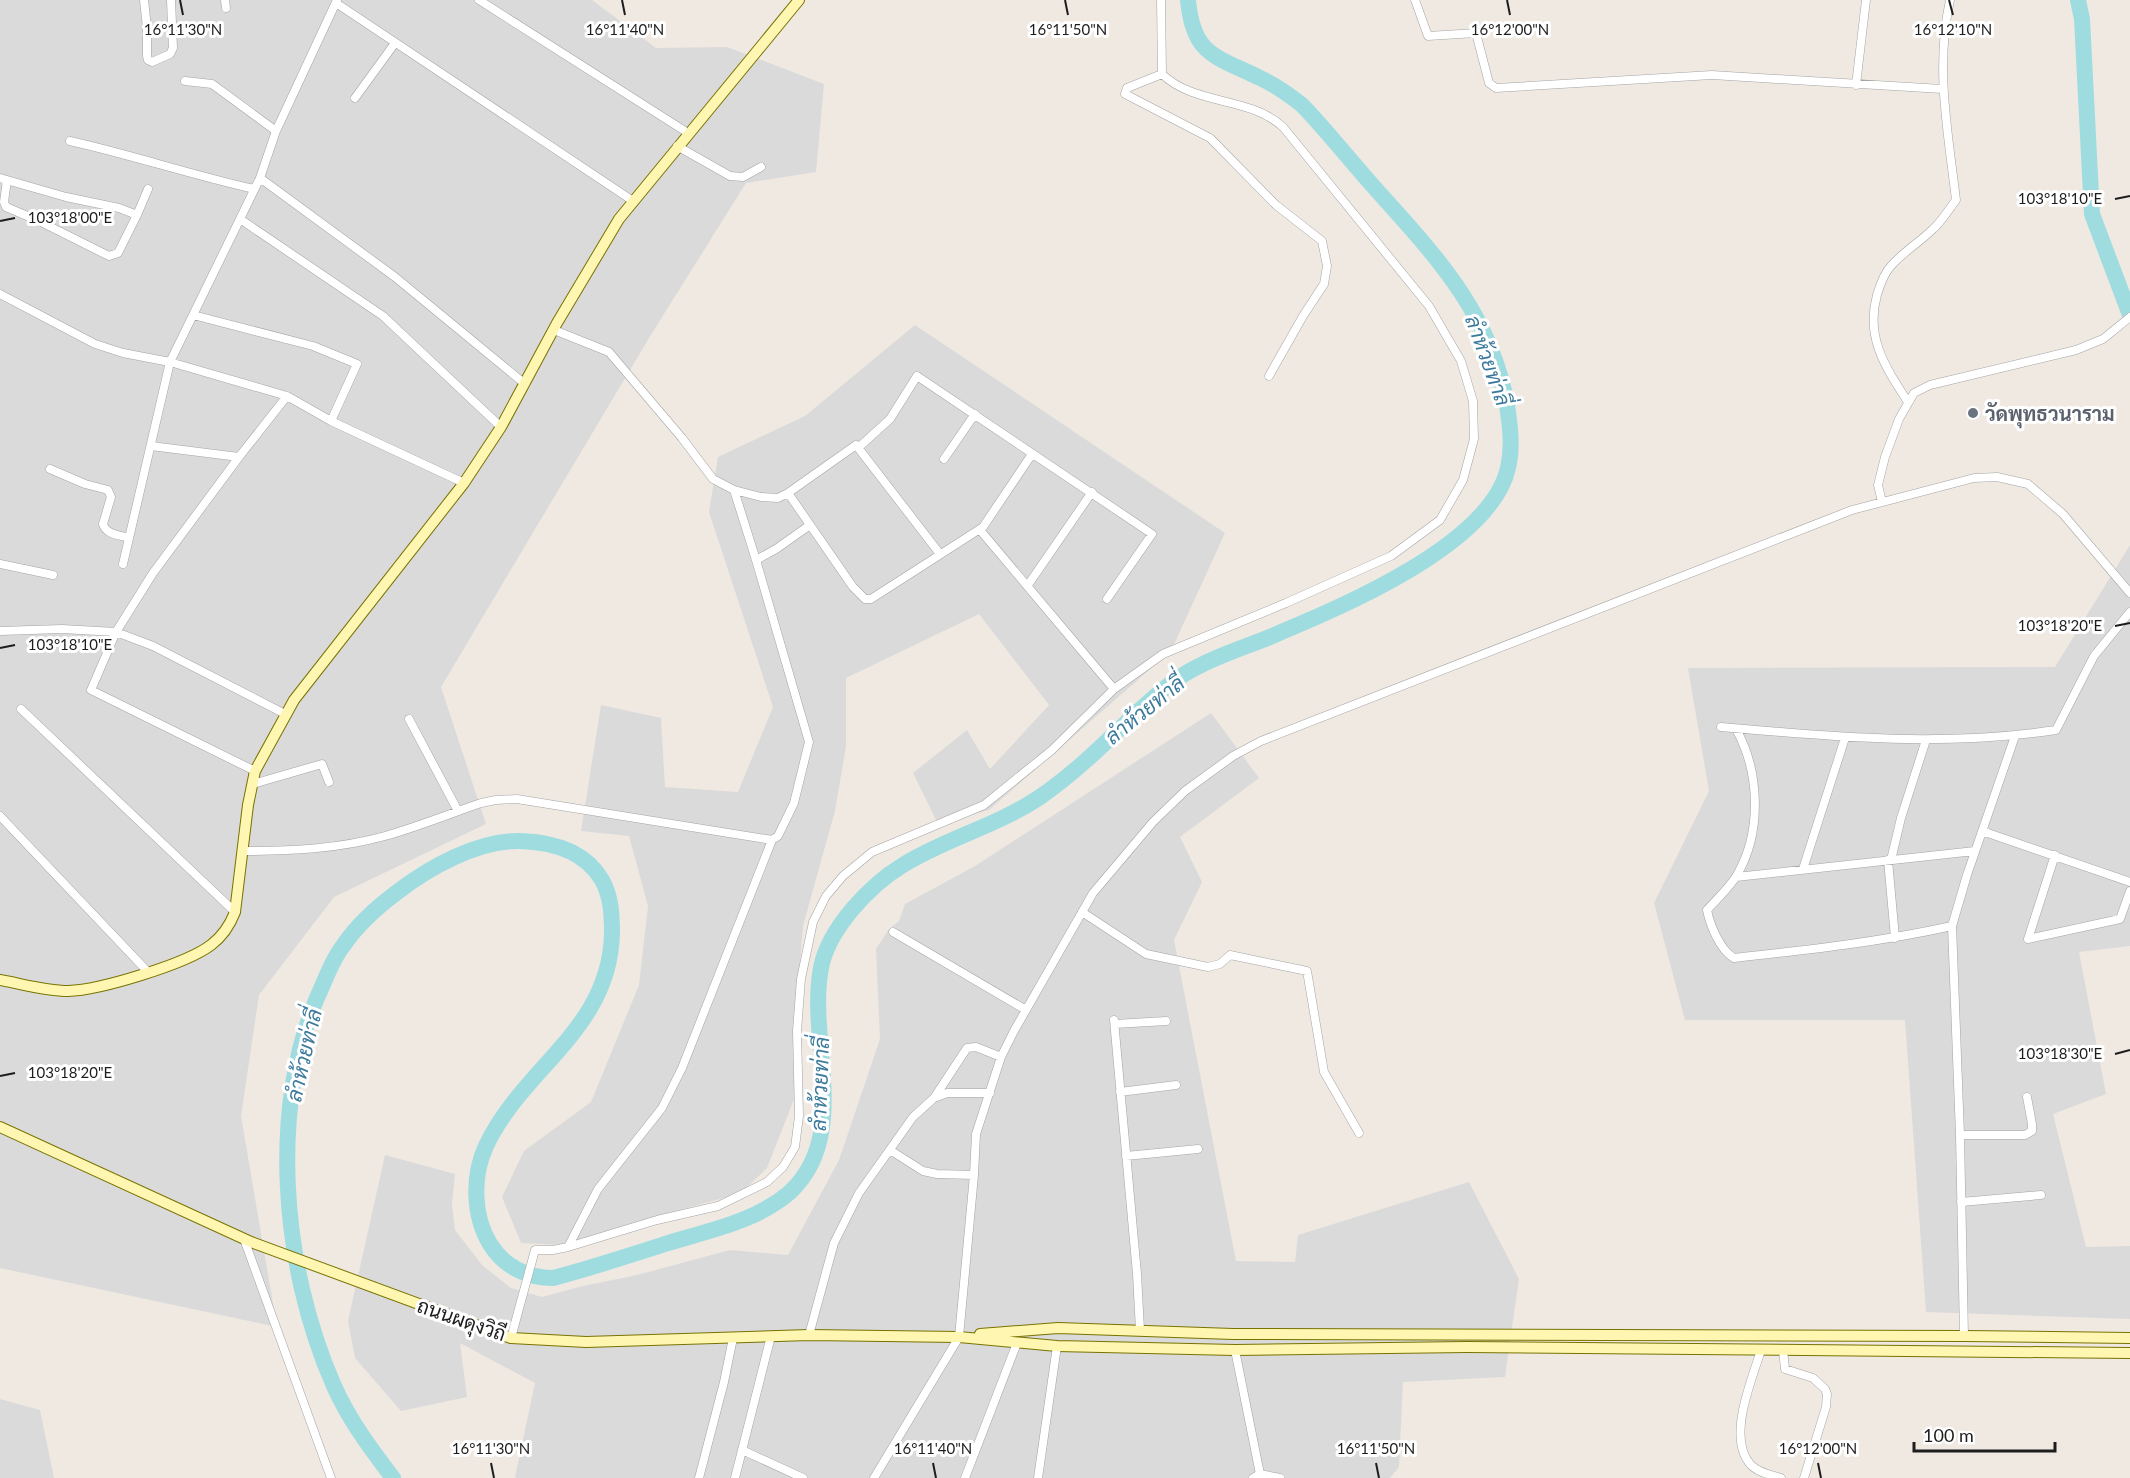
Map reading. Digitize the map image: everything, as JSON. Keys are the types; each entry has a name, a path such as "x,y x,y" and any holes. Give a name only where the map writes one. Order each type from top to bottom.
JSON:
{"main road":[{"path":"0,980 66,991 96,988 178,962 211,945 230,927 235,912 248,805 255,771 285,714 464,483 501,427 613,227 687,133 800,0"},
{"name":"ถนนผดุงวิถี","path":"0,1127 248,1241 511,1338 586,1342 809,1335 959,1337"},
{"path":"959,1337 1058,1328 1245,1334 2130,1338"},
{"path":"959,1337 1057,1346 1235,1350 1467,1347 2130,1353"}],"street":[{"path":"144,0 147,56 152,62 170,54 173,48 171,0"},
{"path":"479,0 687,133"},
{"path":"511,1338 535,1250 568,1247 657,1220 718,1206 767,1182 783,1167 795,1148 799,1116 797,1031 801,979 813,922 826,896 843,876 872,852 984,805 1052,750 1114,689 1163,654 1391,556 1440,520 1463,480 1474,438 1473,401 1461,361 1429,306 1272,116 1190,91 1168,81 1162,74 1161,0"},
{"path":"1415,0 1428,36 1476,33 1490,83 1496,88 1712,75 1942,89"},
{"path":"1856,85 1866,0"},
{"path":"1908,402 1890,374 1876,343 1872,327 1873,308 1880,286 1890,267 1934,228 1956,200 1942,89 1944,27 1950,0"},
{"path":"123,564 170,362 260,178 276,132 336,1 395,43 633,201"},
{"path":"355,98 395,43"},
{"path":"1162,74 1127,88 1125,94 1210,138 1276,206 1316,235 1324,245 1327,266 1324,284 1269,376"},
{"path":"185,81 212,84 276,132"},
{"path":"70,141 254,189"},
{"path":"677,146 730,176 743,177 761,167"},
{"path":"260,178 395,277 525,384"},
{"path":"137,215 119,208 66,197 4,179 6,207 109,256 117,253 137,215 148,189"},
{"path":"240,219 383,316 501,427"},
{"path":"0,294 95,344 123,353 170,362 287,396 331,421 464,483"},
{"path":"193,315 313,346 357,364 331,421"},
{"path":"1882,502 1878,485 1885,457 1899,419 1914,393 1930,385 2076,350 2103,339 2130,316"},
{"path":"554,330 609,352 682,438 712,480 734,490 760,497 778,498 856,445 940,554"},
{"path":"858,448 890,419 917,376 1152,534 1107,598"},
{"path":"255,771 91,690 116,632 153,573 287,396"},
{"path":"944,459 975,414"},
{"path":"151,446 239,457"},
{"path":"788,493 853,587 865,598 871,599 980,530 1032,454"},
{"path":"50,469 85,484 108,490 111,497 103,524 104,528 108,532 129,538"},
{"path":"874,1478 959,1337 976,1134 1001,1057 1093,893 1153,822 1205,775 1261,741 1852,510 1974,478 1997,477 2028,484 2064,514 2130,592"},
{"path":"568,1247 598,1189 662,1108 682,1068 772,840 778,836 795,803 809,742 734,490"},
{"path":"1028,585 1092,492"},
{"path":"756,560 810,525"},
{"path":"980,530 1114,689"},
{"path":"0,564 53,575"},
{"path":"1721,728 1845,738 1926,740 2015,736 2056,730 2094,656 2130,612"},
{"path":"0,631 62,629 116,632 153,646 285,714"},
{"path":"21,709 235,912"},
{"path":"409,719 458,811"},
{"path":"1736,729 1753,779 1755,817 1747,855 1736,877 1707,910 1709,919 1728,955 1734,958 1895,938 1952,926"},
{"path":"1964,1336 1960,1135 1952,926 2015,736"},
{"path":"1803,869 1845,738"},
{"path":"1895,938 1890,860 1926,740"},
{"path":"253,784 322,764 329,782"},
{"path":"243,850 328,848 386,836 496,800 517,799 772,840"},
{"path":"0,816 148,972"},
{"path":"1982,831 2130,882"},
{"path":"1736,877 1975,851"},
{"path":"2055,855 2028,939 2120,920 2130,891"},
{"path":"1082,912 1146,954 1208,967 1220,964 1230,955 1307,971 1324,1072 1359,1133"},
{"path":"893,932 1026,1010"},
{"path":"1140,1330 1114,1022 1166,1021"},
{"path":"809,1335 834,1243 859,1193 913,1116 934,1098 967,1048 976,1047 1001,1057"},
{"path":"1120,1092 1176,1085"},
{"path":"934,1098 947,1094 990,1093"},
{"path":"1960,1135 2025,1135 2032,1131 2027,1097"},
{"path":"1126,1156 1198,1149"},
{"path":"890,1150 923,1171 937,1174 974,1175"},
{"path":"1961,1202 2041,1195"},
{"path":"248,1241 331,1478"},
{"path":"735,1478 771,1336"},
{"path":"699,1478 733,1338"},
{"path":"965,1478 1017,1343"},
{"path":"1038,1478 1057,1346"},
{"path":"1235,1350 1256,1476 1280,1478"},
{"path":"1761,1350 1740,1428 1741,1445 1752,1466 1764,1473 1781,1478"},
{"path":"1783,1350 1785,1369 1813,1378 1826,1389 1827,1394 1826,1407 1804,1478"},
{"path":"742,1450 803,1478"}],"shaded area":[{"path":"0,0 592,0 656,48 727,47 824,84 816,172 746,183 649,338 441,687 486,824 334,897 259,995 241,1116 277,1327 0,1268"},
{"path":"915,325 1225,533 1171,651 989,810 938,824 913,773 967,730 990,769 1049,705 979,614 846,678 846,746 835,811 803,926 796,1012 798,1089 767,1168 741,1193 648,1219 585,1246 521,1243 502,1197 524,1151 591,1102 639,985 648,906 629,836 581,831 601,705 661,718 665,787 738,792 773,707 709,512 718,457 805,416"},
{"path":"2130,545 2130,946 2079,952 2106,1094 2053,1114 2086,1247 2130,1246 2130,1319 1926,1312 1905,1020 1685,1020 1654,903 1709,791 1688,668 2055,667"},
{"path":"1211,713 1259,778 1180,837 1202,882 1174,940 1236,1261 1295,1262 1298,1235 1469,1182 1519,1279 1505,1377 1403,1382 1399,1467 1390,1478 517,1478 515,1477 535,1383 460,1343 467,1397 401,1411 355,1358 348,1321 385,1155 455,1174 452,1204 455,1230 482,1265 511,1288 542,1297 730,1250 788,1255 839,1160 880,1039 876,949 889,929 899,921 905,904 975,866"},
{"path":"0,1399 40,1410 54,1478 0,1478"}],"waterway":[{"name":"ลำห้วยท่าลี่","path":"393,1478 346,1411 316,1339 302,1289 293,1237 288,1184 288,1131 294,1079 306,1029 337,954 354,931 374,911 438,865 487,845 520,841 544,843 567,850 587,862 602,880 609,899 612,933 608,967 597,996 581,1022 521,1093 502,1118 486,1146 478,1170 476,1196 484,1233 496,1252 509,1265 535,1276 553,1278 730,1224 761,1211 789,1193 808,1170 819,1144 823,1116 818,996 821,968 832,938 864,896 903,865 1007,816 1052,789 1154,697 1183,675 1213,659 1330,611 1406,572 1441,549 1472,524 1495,497 1510,460 1509,420 1499,371 1473,312 1438,260 1302,105 1270,83 1218,58 1201,43 1195,32 1188,0"},
{"path":"2078,0 2082,19 2092,214 2130,315"}],"place":[{"name":"วัดพุทธวนาราม","path":"1973,413"}]}
